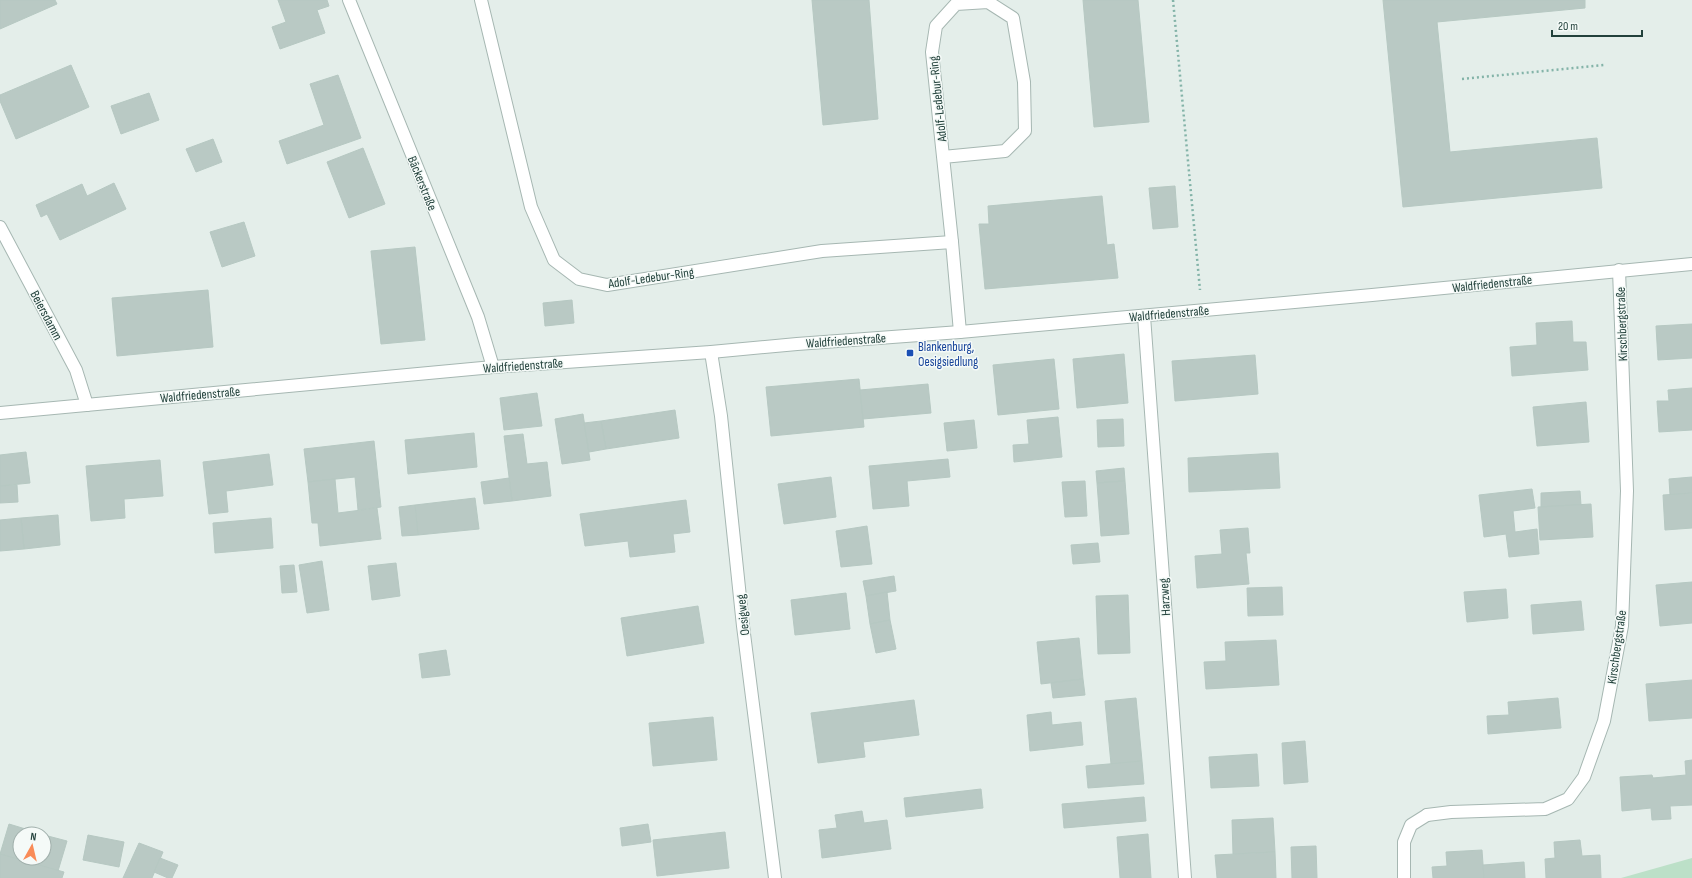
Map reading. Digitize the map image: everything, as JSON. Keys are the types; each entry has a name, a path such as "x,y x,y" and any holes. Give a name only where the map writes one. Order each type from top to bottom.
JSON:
{"street":[{"name":"Bäckerstraße","path":"349,0 478,317 494,367"},
{"name":"Adolf-Ledebur-Ring","path":"482,0 531,207 554,260 580,279 607,285 822,251 952,242"},
{"name":"Adolf-Ledebur-Ring","path":"943,157 1005,151 1025,130 1024,82 1013,18 988,2 956,4 936,26 932,52 960,332"},
{"name":"Beiersdamm","path":"0,227 76,370 87,405"},
{"name":"Waldfriedenstraße","path":"0,413 494,367 711,352 1144,316 1692,264"},
{"name":"Kirschbergstraße","path":"1404,878 1404,842 1411,825 1427,815 1451,812 1545,809 1568,799 1584,777 1604,721 1622,626 1627,491 1619,270"},
{"name":"Harzweg","path":"1144,316 1185,878"},
{"name":"Oesigweg","path":"711,352 721,416 743,626 775,878"}],"path":[{"path":"1173,0 1202,310"},
{"path":"1462,79 1604,65"}],"green space":[{"path":"1692,858 1692,878 1621,878"}],"building":[{"path":"0,0 55,0 57,4 0,29"},
{"path":"278,0 327,0 329,6 317,10 325,33 280,49 272,27 286,22"},
{"path":"812,0 869,0 878,119 823,125"},
{"path":"1083,0 1138,0 1149,122 1094,127"},
{"path":"1383,0 1585,0 1585,8 1437,22 1450,152 1597,138 1602,188 1403,207"},
{"path":"71,65 89,107 16,139 0,101 0,95"},
{"path":"338,75 361,138 287,164 279,141 324,125 310,84"},
{"path":"149,93 159,120 121,134 111,106"},
{"path":"213,139 222,162 196,172 186,149"},
{"path":"363,148 385,204 349,218 327,162"},
{"path":"114,183 126,209 60,240 47,214 41,217 36,205 82,184 87,196"},
{"path":"1175,186 1178,227 1153,229 1149,188"},
{"path":"1102,196 1107,245 1114,244 1118,278 985,289 979,224 989,224 988,206"},
{"path":"244,222 255,256 222,267 210,232"},
{"path":"415,247 425,340 381,344 371,251"},
{"path":"208,290 213,347 117,356 112,298"},
{"path":"572,300 574,323 545,326 543,303"},
{"path":"1572,321 1573,342 1586,342 1588,370 1512,376 1510,347 1537,345 1536,323"},
{"path":"1692,324 1692,358 1658,360 1656,326"},
{"path":"1124,354 1128,403 1077,408 1073,359"},
{"path":"1255,355 1258,394 1175,401 1172,361"},
{"path":"1054,359 1059,409 998,415 993,365"},
{"path":"859,379 864,427 771,436 766,387"},
{"path":"928,384 931,413 863,419 860,390"},
{"path":"1692,388 1692,430 1659,432 1657,401 1669,401 1668,390"},
{"path":"537,393 542,426 504,430 500,398"},
{"path":"1586,402 1589,442 1537,446 1533,407"},
{"path":"675,410 679,438 606,449 601,421"},
{"path":"583,414 590,460 562,464 555,419"},
{"path":"1058,417 1062,457 1014,462 1013,445 1029,444 1027,420"},
{"path":"1123,419 1124,446 1098,447 1097,420"},
{"path":"974,420 977,448 947,451 944,423"},
{"path":"601,421 606,449 589,452 584,423"},
{"path":"474,433 477,467 408,474 405,440"},
{"path":"523,434 527,464 547,462 551,496 512,501 504,436"},
{"path":"374,441 381,507 358,510 355,477 308,482 304,449"},
{"path":"26,452 30,483 0,486 0,455"},
{"path":"1278,453 1280,488 1189,492 1188,458"},
{"path":"269,454 273,485 226,491 228,512 209,514 203,462"},
{"path":"948,459 950,477 907,481 909,506 873,509 869,466"},
{"path":"160,460 163,496 124,499 125,518 91,521 86,466"},
{"path":"1124,468 1125,481 1097,483 1096,471"},
{"path":"831,477 836,517 784,524 778,484"},
{"path":"1692,477 1692,493 1670,495 1669,479"},
{"path":"509,478 512,501 484,504 481,482"},
{"path":"335,479 338,513 377,508 381,539 320,546 318,523 312,523 308,482"},
{"path":"1085,481 1087,516 1065,517 1062,482"},
{"path":"1125,481 1129,534 1101,536 1097,483"},
{"path":"17,485 18,502 0,503 0,486"},
{"path":"1532,489 1535,508 1513,511 1515,532 1537,529 1539,554 1509,557 1506,534 1484,537 1479,495"},
{"path":"1580,491 1581,505 1541,507 1541,493"},
{"path":"1692,493 1692,528 1665,530 1663,495"},
{"path":"475,498 479,529 418,535 415,505"},
{"path":"686,500 690,532 673,534 675,552 630,557 628,541 585,546 580,514"},
{"path":"1591,504 1593,537 1540,540 1538,507"},
{"path":"415,505 418,535 402,536 399,507"},
{"path":"58,515 60,545 24,549 21,518"},
{"path":"21,518 24,549 0,551 0,520"},
{"path":"271,518 273,548 215,553 213,523"},
{"path":"867,526 872,564 841,567 836,531"},
{"path":"1248,528 1250,553 1246,553 1249,584 1197,588 1195,556 1222,554 1220,530"},
{"path":"1098,543 1100,562 1073,564 1071,545"},
{"path":"322,561 329,610 307,613 299,565"},
{"path":"396,563 400,596 372,600 368,566"},
{"path":"294,565 297,592 282,593 280,566"},
{"path":"894,576 896,591 866,596 863,581"},
{"path":"1692,582 1692,623 1660,626 1656,585"},
{"path":"1282,587 1283,615 1248,616 1247,588"},
{"path":"1506,589 1508,618 1467,622 1464,592"},
{"path":"887,592 890,620 870,624 866,596"},
{"path":"846,593 850,629 795,635 791,600"},
{"path":"1128,595 1130,653 1098,654 1096,596"},
{"path":"1581,601 1584,630 1533,634 1531,605"},
{"path":"698,606 704,643 627,656 621,618"},
{"path":"890,620 896,649 876,653 870,624"},
{"path":"1079,638 1083,679 1041,684 1037,642"},
{"path":"1276,640 1279,685 1206,689 1204,662 1226,661 1225,642"},
{"path":"446,650 450,675 422,678 419,654"},
{"path":"1083,679 1085,695 1053,698 1051,683"},
{"path":"1692,680 1692,718 1649,721 1646,684"},
{"path":"1136,698 1142,761 1111,764 1105,701"},
{"path":"1558,698 1561,728 1488,734 1487,716 1509,715 1508,702"},
{"path":"914,700 919,735 863,742 865,757 818,763 811,713"},
{"path":"1051,712 1052,725 1081,722 1083,745 1030,751 1027,715"},
{"path":"713,717 717,760 653,766 649,723"},
{"path":"1305,741 1308,782 1284,784 1282,743"},
{"path":"1257,754 1259,786 1211,788 1209,757"},
{"path":"1692,760 1692,805 1670,806 1671,819 1652,820 1651,808 1622,811 1620,777 1652,775 1653,778 1686,775 1685,761"},
{"path":"1142,761 1144,784 1088,788 1086,766"},
{"path":"981,789 983,808 906,817 904,798"},
{"path":"1144,797 1146,821 1064,828 1062,804"},
{"path":"862,811 864,823 887,820 891,849 822,858 819,830 837,828 835,815"},
{"path":"1273,818 1275,852 1233,854 1232,820"},
{"path":"9,824 16,826 12,826 12,858 0,854"},
{"path":"648,824 651,842 622,846 620,828"},
{"path":"725,832 729,868 657,876 653,840"},
{"path":"1148,834 1151,878 1120,878 1117,837"},
{"path":"88,835 124,842 119,867 83,860"},
{"path":"52,837 67,841 58,871 41,866 52,866"},
{"path":"1580,840 1582,856 1600,855 1601,878 1546,878 1545,859 1555,858 1554,842"},
{"path":"139,843 163,852 152,878 123,878"},
{"path":"1316,846 1317,878 1292,878 1291,847"},
{"path":"1482,850 1484,878 1433,878 1432,867 1447,866 1446,852"},
{"path":"1275,852 1276,878 1217,878 1215,855"},
{"path":"0,854 12,857 12,866 43,866 64,872 62,878 0,878"},
{"path":"160,858 178,865 172,878 168,878 154,872"},
{"path":"1524,862 1525,878 1484,878 1483,865"}],"place":[{"name":"Blankenburg, Oesigsiedlung","path":"910,353"}]}
